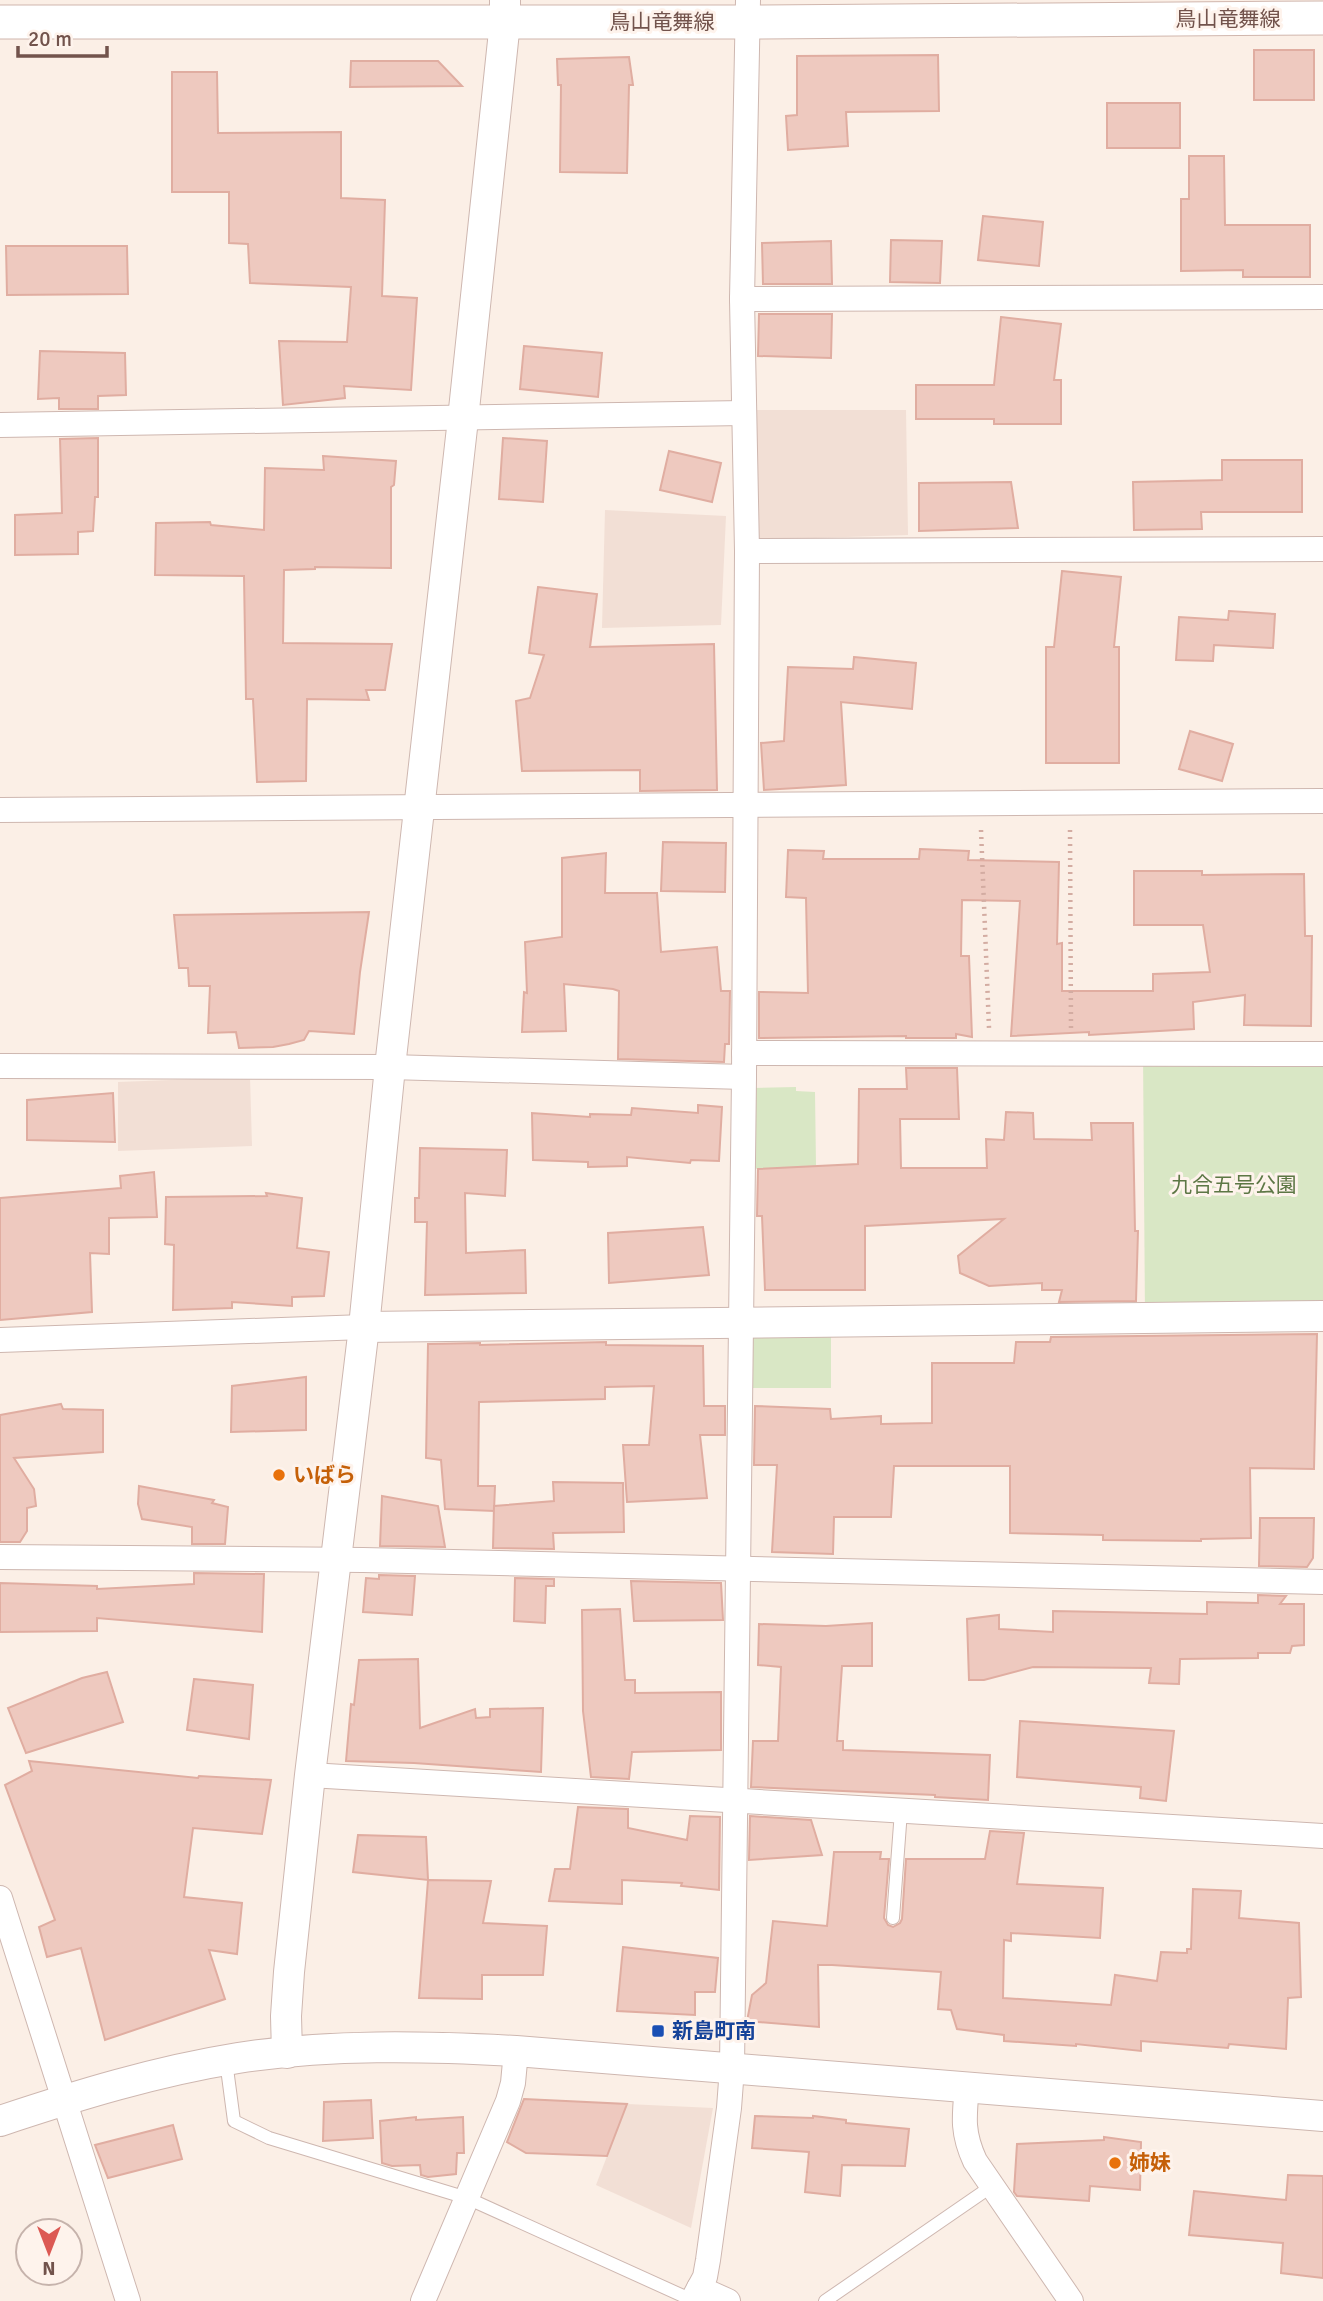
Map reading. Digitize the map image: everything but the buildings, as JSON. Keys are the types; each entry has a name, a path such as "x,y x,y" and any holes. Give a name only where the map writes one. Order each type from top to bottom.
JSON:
{"main road":[{"name":"鳥山竜舞線","path":"0,22 505,11 1084,10 1323,18"}],"street":[{"path":"287,2053 289,1972 310,1775 364,1327 505,11"},
{"path":"728,2301 694,2296 705,2277 708,2260 732,2068 742,1323 747,551 743,299 748,11"},
{"path":"743,299 1323,297"},
{"path":"0,425 744,413"},
{"path":"747,551 1323,549"},
{"path":"0,810 1323,801"},
{"path":"0,1066 744,1065 990,1053 1323,1054"},
{"path":"0,1340 364,1327 1323,1315"},
{"path":"0,1558 335,1560 1323,1582"},
{"path":"310,1775 1323,1836"},
{"path":"0,1898 128,2301"},
{"path":"0,2121 127,2082 226,2060 287,2053 403,2047 516,2050 1323,2116"},
{"path":"423,2301 508,2101 513,2083 516,2050"},
{"path":"967,2087 963,2119 966,2142 975,2161 1071,2301"}],"lane":[{"path":"894,1918 901,1811"},
{"path":"226,2060 234,2121 269,2138 467,2198 694,2296"},
{"path":"825,2301 992,2186"}],"path":[{"path":"979,803 990,1053"},
{"path":"1070,803 1071,1053"}],"shaded area":[{"path":"751,410 906,410 908,535 758,540"},
{"path":"605,510 726,516 721,625 602,628"},
{"path":"250,1077 252,1146 118,1151 118,1082"},
{"path":"627,2104 713,2108 691,2228 596,2185"}],"green space":[{"name":"九合五号公園","path":"1143,1053 1323,1054 1323,1316 1145,1317"},
{"path":"796,1087 796,1091 815,1092 816,1166 751,1169 753,1088"},
{"path":"763,1328 831,1328 831,1388 749,1388 751,1340"}],"place":[{"name":"いばら","path":"279,1475"},
{"name":"新島町南","path":"658,2031"},
{"name":"姉妹","path":"1115,2163"}]}
